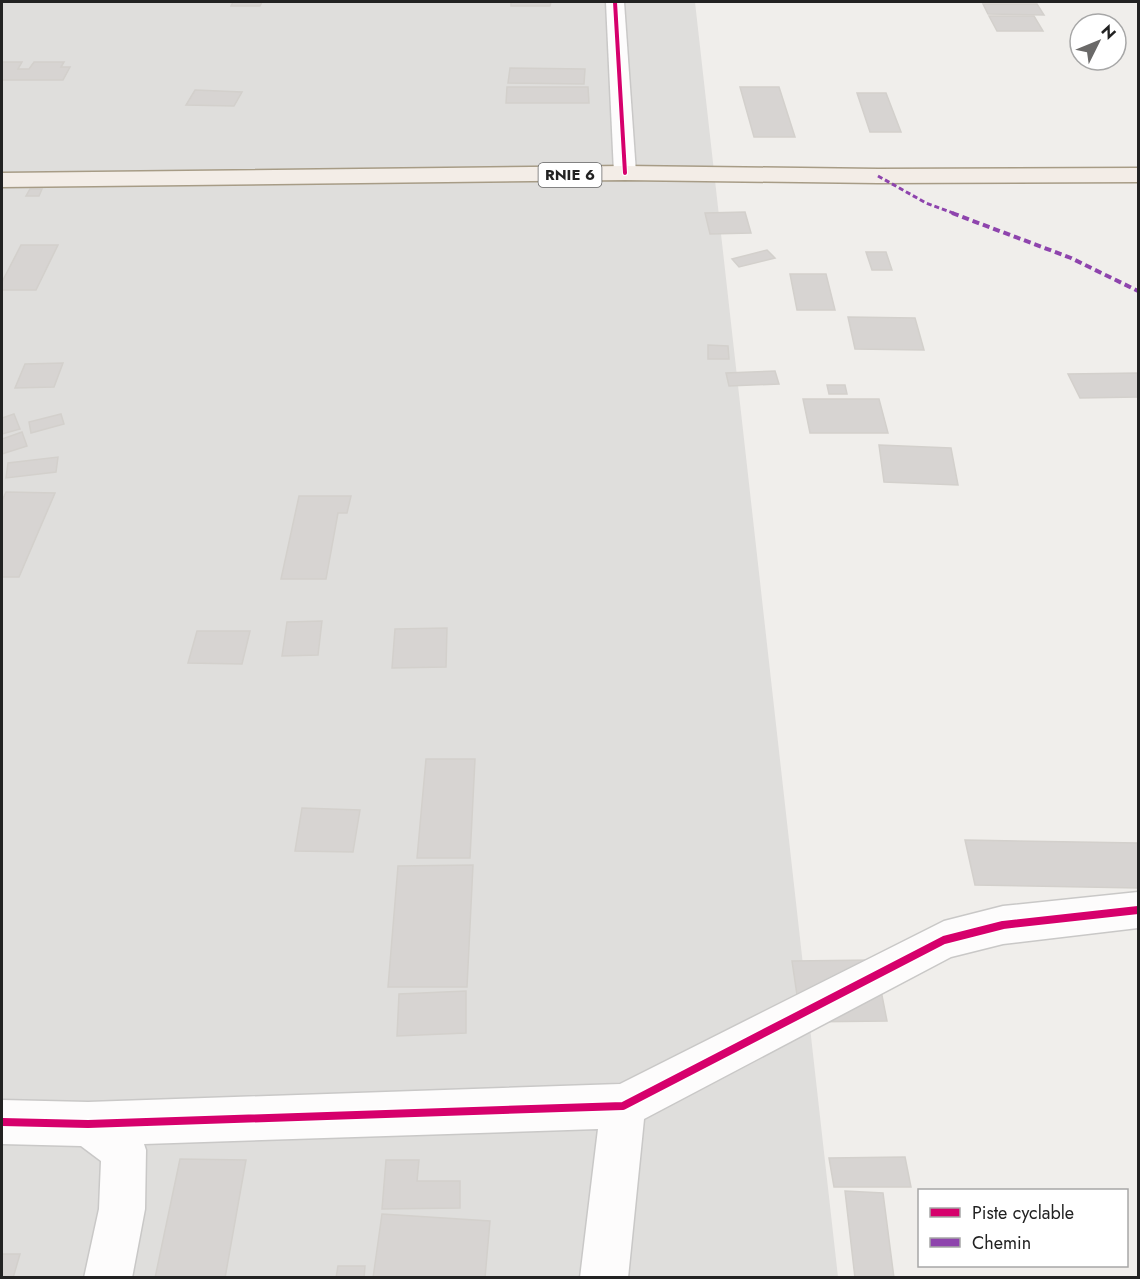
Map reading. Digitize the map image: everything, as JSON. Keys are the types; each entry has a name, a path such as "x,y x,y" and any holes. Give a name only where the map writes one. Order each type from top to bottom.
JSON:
{"main road":[{"name":"RNIE 6","path":"2,180 625,173 878,176 1138,175"}],"street":[{"path":"615,2 625,173"},
{"path":"2,1122 88,1124 623,1106 944,940 1003,925 1138,910"},
{"path":"604,1278 623,1106"},
{"path":"88,1124 124,1150 122,1209 108,1278"}],"shaded area":[{"path":"2,2 695,2 838,1277 2,1278"}],"building":[{"path":"233,2 262,2 260,6 231,6"},
{"path":"511,2 551,2 550,6 511,6"},
{"path":"983,4 1037,4 1044,15 988,14"},
{"path":"989,16 1034,16 1043,31 997,31"},
{"path":"2,62 22,62 18,69 29,69 34,62 64,62 61,67 70,67 63,80 2,80"},
{"path":"510,68 585,69 584,84 508,83"},
{"path":"507,87 588,87 589,103 506,103"},
{"path":"740,87 779,87 795,137 754,137"},
{"path":"195,90 242,92 234,106 186,105"},
{"path":"857,93 886,93 901,132 870,132"},
{"path":"30,189 42,189 39,196 26,196"},
{"path":"745,212 751,233 710,234 705,213"},
{"path":"21,245 58,245 36,290 2,290 2,282"},
{"path":"767,250 775,258 739,267 732,259"},
{"path":"866,252 886,252 892,270 872,270"},
{"path":"790,274 826,274 835,310 797,310"},
{"path":"848,317 915,318 924,350 855,349"},
{"path":"708,345 728,346 729,359 708,359"},
{"path":"63,363 54,387 15,388 25,364"},
{"path":"775,371 779,384 729,386 726,373"},
{"path":"1138,373 1138,397 1080,398 1068,374"},
{"path":"827,385 845,385 847,394 829,394"},
{"path":"803,399 879,399 888,433 810,433"},
{"path":"14,414 20,429 2,434 2,418"},
{"path":"61,414 64,424 31,433 29,422"},
{"path":"22,432 27,446 2,454 2,439"},
{"path":"879,445 951,448 958,485 884,482"},
{"path":"58,457 56,472 6,478 8,463"},
{"path":"6,492 55,493 19,577 2,577 2,501"},
{"path":"299,496 351,496 347,513 338,513 326,579 281,579"},
{"path":"322,621 318,655 282,656 287,622"},
{"path":"447,628 446,667 392,668 395,629"},
{"path":"197,631 250,631 242,664 188,663"},
{"path":"426,759 475,759 470,858 417,858"},
{"path":"302,808 360,810 353,852 295,851"},
{"path":"965,840 1138,843 1138,888 975,885"},
{"path":"473,865 467,987 388,987 398,866"},
{"path":"875,960 887,1021 801,1022 792,961"},
{"path":"466,991 466,1033 397,1036 399,994"},
{"path":"905,1157 911,1187 834,1187 829,1158"},
{"path":"180,1159 246,1160 225,1278 155,1278"},
{"path":"386,1160 419,1160 417,1181 460,1181 460,1208 382,1209"},
{"path":"845,1191 883,1193 894,1278 855,1278"},
{"path":"382,1214 490,1221 485,1278 373,1278"},
{"path":"2,1254 20,1254 13,1278 2,1278"},
{"path":"338,1266 365,1266 364,1278 336,1278"}],"marked path":[{"path":"878,176 926,203 1071,258 1138,291"}],"cycle path":[{"path":"615,2 625,173"},
{"path":"2,1122 88,1124 623,1106 944,940 1003,925 1138,910"}]}
